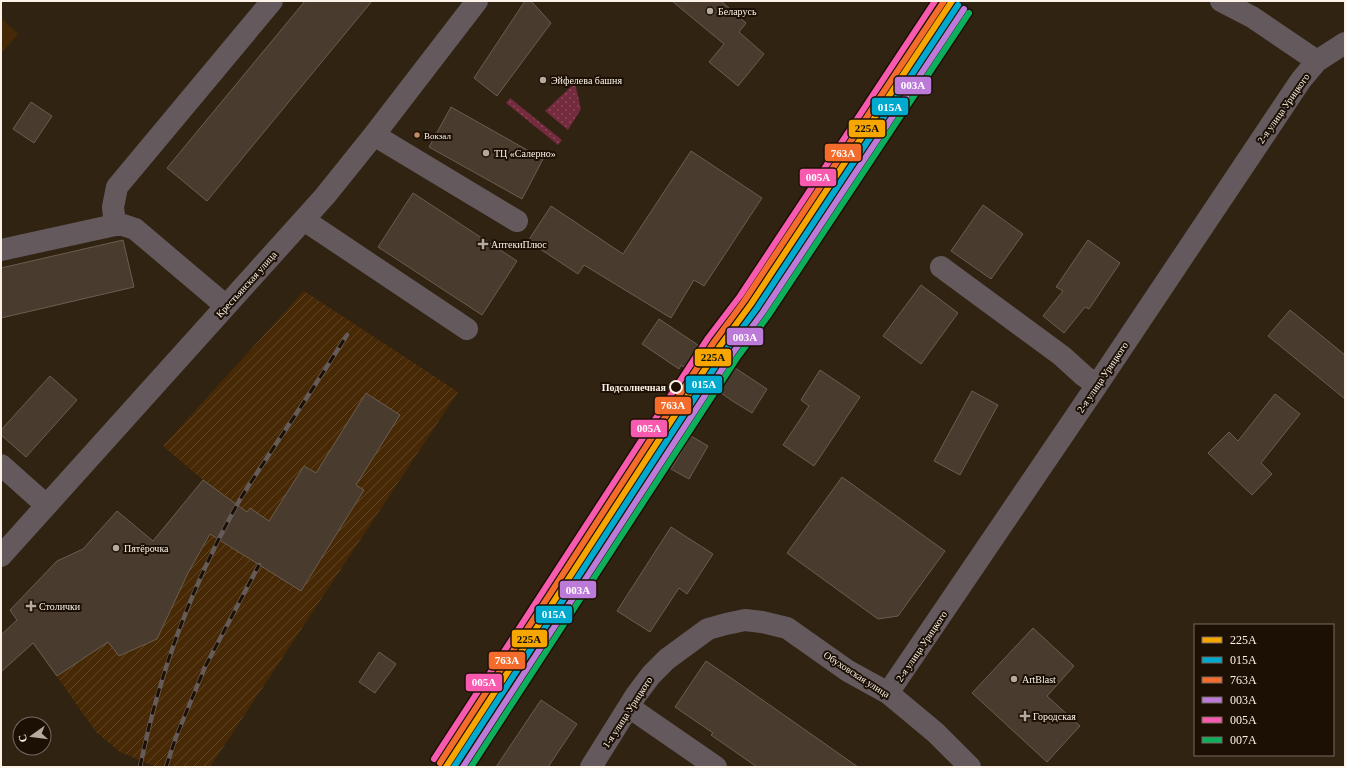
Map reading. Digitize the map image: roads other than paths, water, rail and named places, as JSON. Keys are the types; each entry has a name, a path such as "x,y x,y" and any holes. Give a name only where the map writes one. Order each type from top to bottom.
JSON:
{"street":[{"path":"115,225 113,207 117,187 272,1"},
{"name":"Крестьянская улица","path":"1,556 304,220 374,135 477,1"},
{"path":"1221,1 1252,17 1317,61"},
{"name":"2-я улица Урицкого","path":"888,693 1098,385 1301,80 1317,61 1345,42"},
{"path":"374,135 517,221"},
{"path":"304,220 468,329"},
{"path":"1,250 115,225 123,225 135,229 226,306"},
{"path":"941,267 1062,356 1084,376 1098,385"},
{"path":"1,465 46,505"},
{"name":"Обуховская улица","path":"726,624 745,620 762,622 787,628 848,671 888,693 936,732 970,767"},
{"name":"1-я улица Урицкого","path":"591,767 651,675 667,659 708,629 726,624"},
{"path":"629,707 716,767"}],"railway":[{"path":"140,767 167,664 178,631 206,566 242,496 347,335"},
{"path":"166,767 176,737 205,667 259,565"}],"place":[{"name":"Беларусь","path":"710,11"},
{"name":"Эйфелева башня","path":"543,80"},
{"name":"Вокзал","path":"417,135"},
{"name":"ТЦ «Салерно»","path":"486,153"},
{"name":"АптекиПлюс","path":"483,244"},
{"name":"Подсолнечная","path":"676,387"},
{"name":"Пятёрочка","path":"116,548"},
{"name":"Столички","path":"31,606"},
{"name":"ArtBlast","path":"1014,679"},
{"name":"Городская","path":"1025,716"}]}
